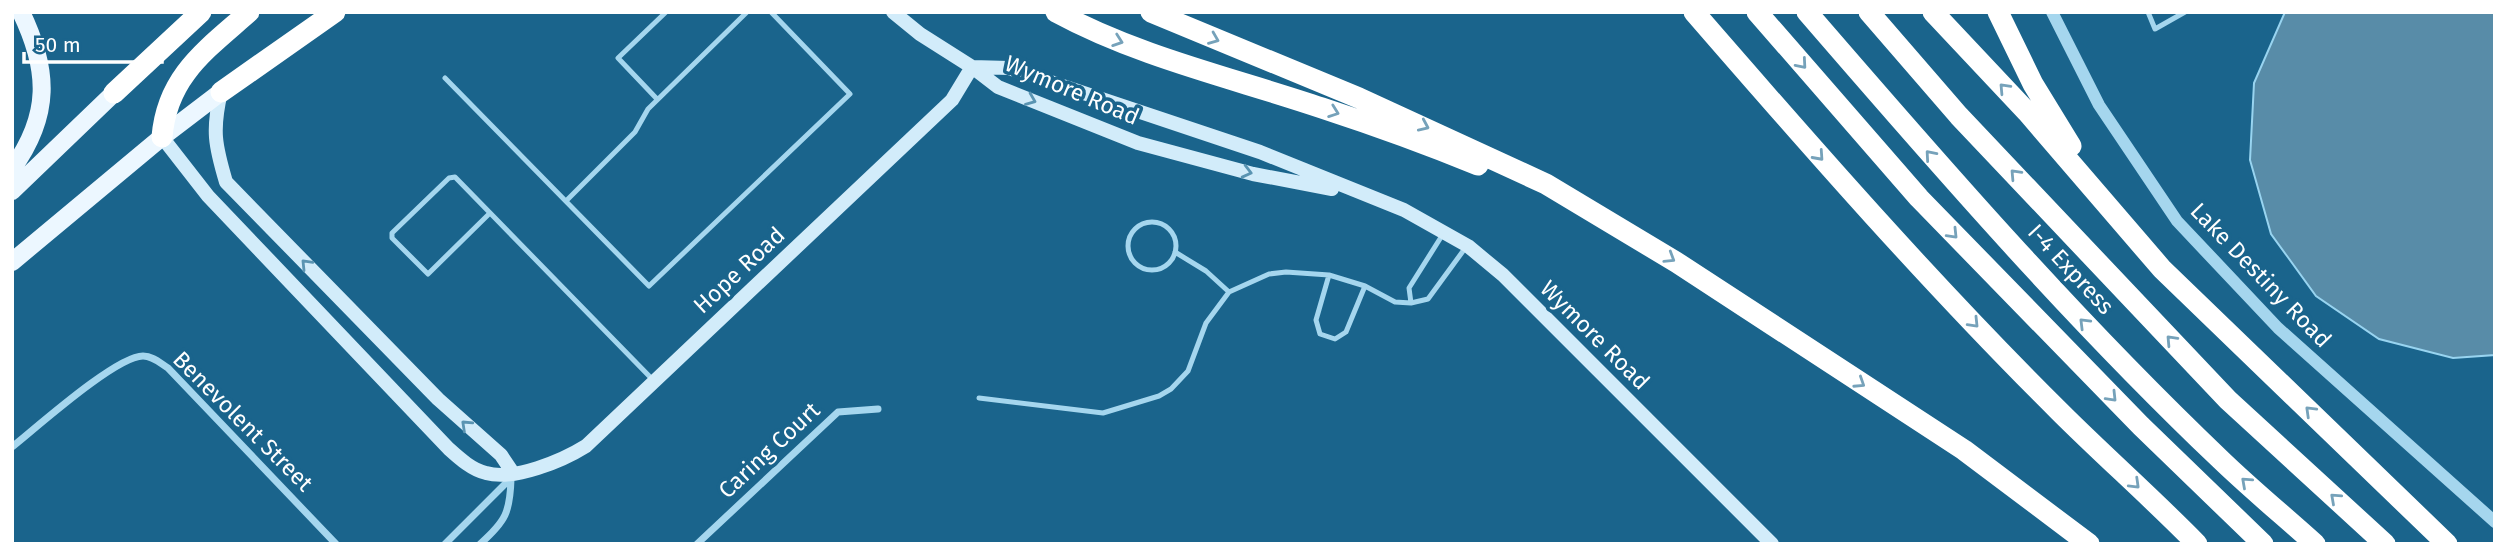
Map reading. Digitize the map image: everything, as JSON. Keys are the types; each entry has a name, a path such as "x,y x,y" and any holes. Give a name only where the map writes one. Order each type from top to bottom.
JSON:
{"highway":[{"path":"114,93 183,12"},
{"path":"114,93 201,12"},
{"path":"162,137 163,119 186,72 193,62 249,12"},
{"path":"221,92 335,12"},
{"path":"1056,12 1103,36 1210,74 1323,108 1474,163 1612,222"},
{"path":"1151,12 1456,141 1546,184 1612,222 1964,450 2089,544"},
{"path":"1694,12 1820,158 1935,282 2059,412 2196,544"},
{"path":"1757,12 1919,198 2131,417 2263,544"},
{"name":"I-4 Express","path":"1807,12 1943,170 2076,315 2221,460 2315,544"},
{"path":"1869,12 1959,116 2228,400 2385,544"},
{"path":"1933,12 2027,112 2162,268 2447,544"},
{"path":"1998,12 2016,52 2056,124 2162,268"}],"main road":[{"path":"12,169 29,143 41,107 42,73 35,40 21,12"},
{"name":"Wymore Road","path":"893,12 920,34 998,87 1138,144 1253,174 1361,194"},
{"name":"Hope Road","path":"162,137 208,196 449,449 462,461 486,473 512,476 566,458 586,446 952,100 972,67"},
{"name":"Wymore Road","path":"972,67 1009,68 1260,152 1404,211 1444,231 1468,246 1503,275 1772,544"},
{"path":"12,262 162,137 221,92"},
{"path":"221,92 214,123 217,151 226,182 438,400 501,455 512,476"},
{"path":"12,191 114,93"}],"street":[{"name":"Lake Destiny Road","path":"2052,12 2099,105 2178,221 2278,328 2495,522"},
{"name":"Benevolent Street","path":"12,447 126,360 142,356 154,358 168,368 336,544"},
{"name":"Caring Court","path":"698,544 838,412 878,409"},
{"path":"445,544 512,476"},
{"path":"480,544 497,528 510,506 512,476"}],"lane":[{"path":"657,99 618,58 666,12"},
{"path":"566,201 635,132 657,99 747,12"},
{"path":"445,78 649,286 717,224 850,94 771,12"},
{"path":"2148,12 2155,29 2185,12"},
{"path":"490,213 428,274 392,238 392,233 452,176 490,213 654,381"},
{"path":"1158,223 1173,234 1175,252 1165,267 1146,270 1132,259 1129,241 1140,226 1158,223"},
{"path":"1411,303 1409,288 1444,231"},
{"path":"979,398 1103,412 1159,396 1171,389 1188,371 1206,323 1229,292 1269,274 1286,272 1329,275 1365,286 1395,302 1411,303 1428,299 1468,246"},
{"path":"1175,252 1206,271 1229,292"},
{"path":"1329,275 1316,320 1320,334 1335,339 1346,332 1365,286"}],"water":[{"path":"2285,12 2495,12 2495,355 2453,358 2379,339 2316,296 2271,234 2250,160 2254,83"}]}
